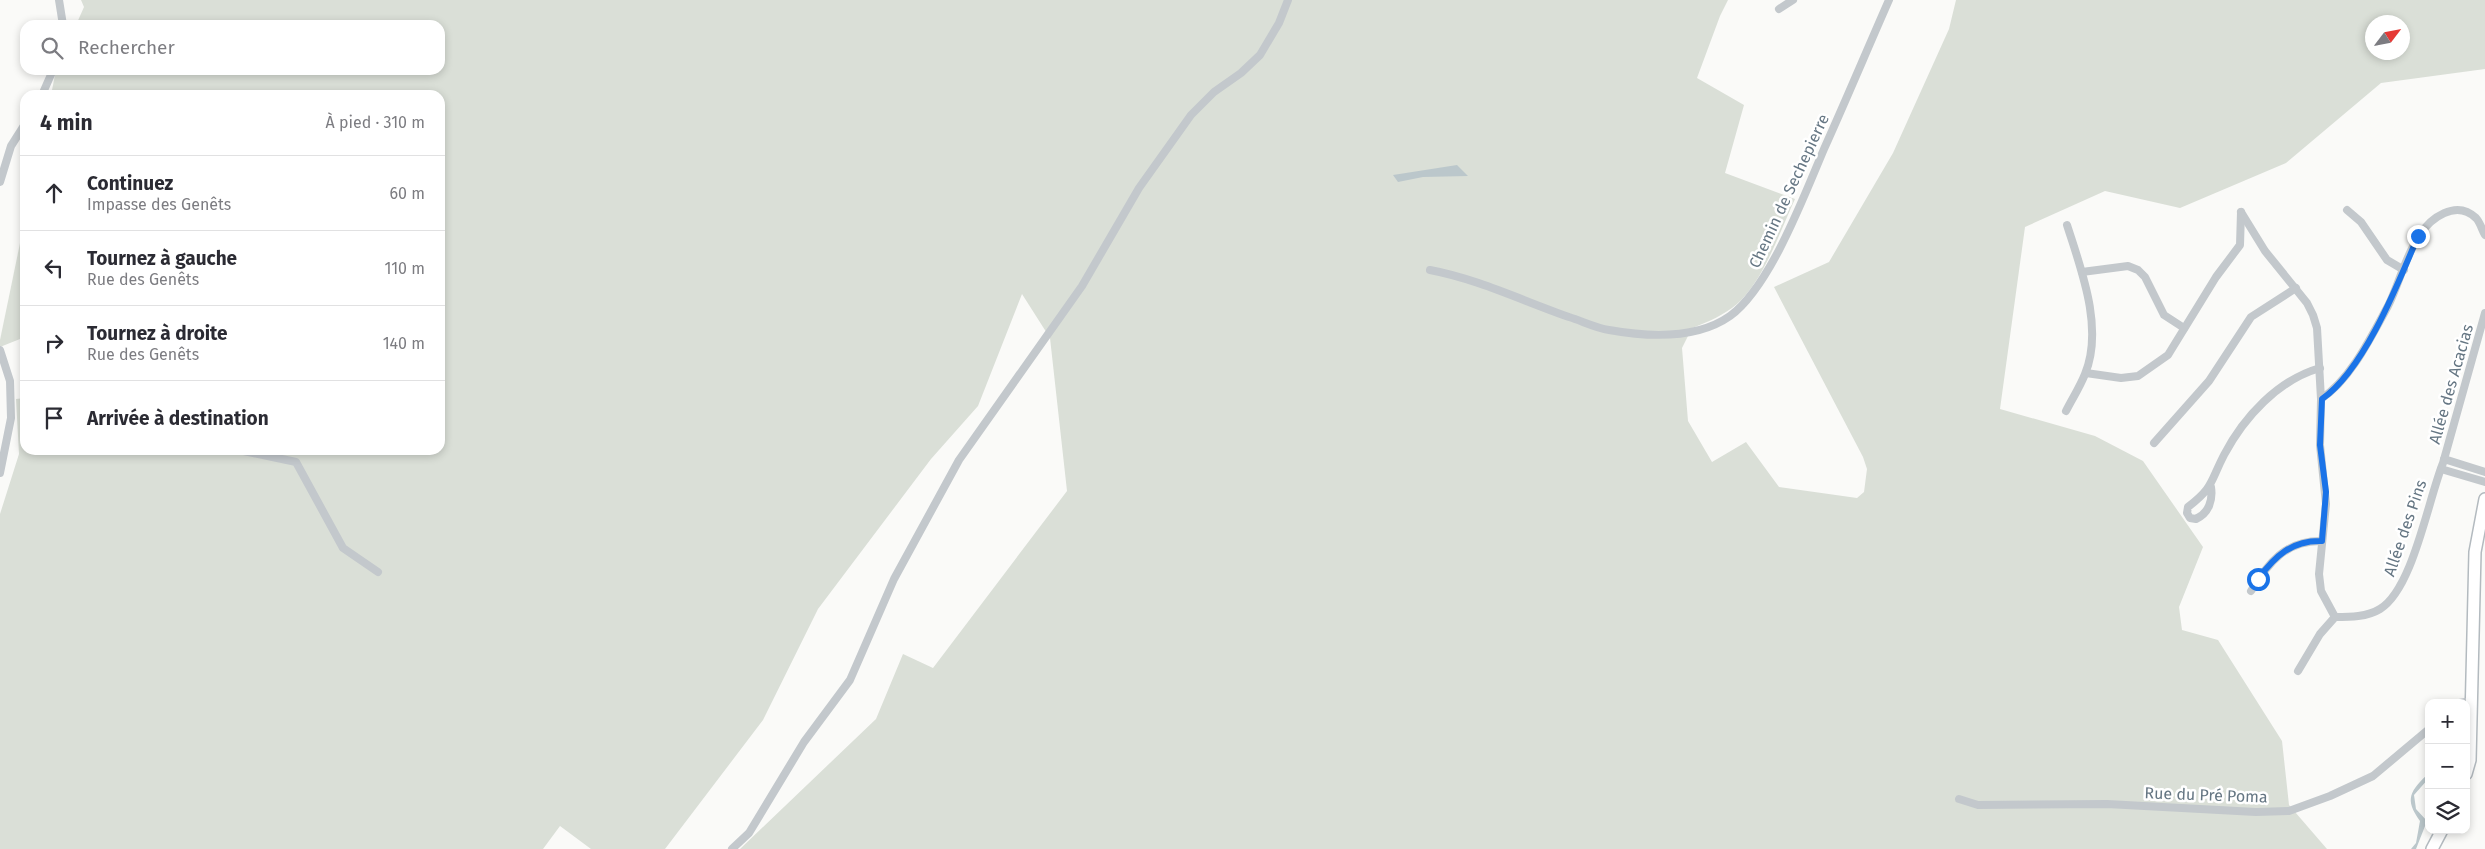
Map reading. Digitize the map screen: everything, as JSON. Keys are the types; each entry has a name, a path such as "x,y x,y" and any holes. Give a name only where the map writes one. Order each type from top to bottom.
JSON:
{"street":[{"path":"732,849 749,833 804,742 850,680 894,579 959,460 1082,286 1139,188 1191,115 1214,92 1241,73 1260,55 1279,23 1288,0"},
{"path":"1779,9 1793,0"},
{"name":"Chemin de Sechepierre","path":"1430,270 1458,275 1608,330 1659,335 1685,334 1707,329 1730,316 1745,302 1763,279 1798,209 1889,0"},
{"path":"60,3 62,20"},
{"path":"44,90 51,75"},
{"path":"47,84 47,90"},
{"path":"0,182 11,146 20,132"},
{"path":"2347,210 2360,222 2387,260 2404,270"},
{"path":"2322,399 2350,372 2388,306 2418,236 2439,215 2450,210 2462,210 2476,218 2485,235"},
{"path":"2086,373 2121,378 2138,376 2168,355 2216,277 2240,245 2241,212 2265,251 2296,288 2313,315 2317,328 2322,399 2320,445 2326,492 2319,574 2321,591 2335,617 2320,634 2298,671"},
{"path":"2066,411 2086,373 2091,353 2092,314 2068,225"},
{"path":"2082,272 2128,266 2138,270 2145,276 2164,315 2184,328"},
{"path":"2154,443 2209,381 2251,318 2296,288"},
{"name":"Allée des Acacias","path":"2443,464 2485,313"},
{"path":"0,350 10,381 10,418 0,473"},
{"path":"2211,487 2224,456 2238,432 2264,401 2294,378 2320,368"},
{"path":"263,455 296,462 342,548 378,572"},
{"path":"2443,464 2485,472"},
{"path":"2443,464 2485,482"},
{"name":"Allée des Pins","path":"2335,617 2357,616 2380,608 2391,599 2400,586 2412,559 2443,464"},
{"path":"2470,760 2475,552 2485,500"},
{"path":"2251,591 2274,558 2294,546 2313,541 2322,541"},
{"name":"Rue du Pré Poma","path":"1959,798 1978,805 2107,804 2289,811 2330,796 2373,776 2425,732"},
{"path":"2432,849 2440,834"}],"shaded area":[{"path":"81,0 1728,0 1720,16 1697,78 1744,105 1725,173 1795,199 1763,269 1747,294 1727,312 1692,328 1682,348 1688,421 1712,462 1746,442 1779,487 1857,498 1864,492 1867,469 1863,457 1774,287 1829,262 1893,153 1949,29 1956,0 2485,0 2485,69 2381,83 2286,163 2180,208 2105,191 2025,227 2000,409 2095,436 2143,461 2203,547 2179,607 2182,630 2218,640 2282,741 2289,805 2327,849 740,849 876,719 903,654 933,668 1067,491 1050,338 1022,294 978,406 931,459 818,609 763,720 665,849 591,849 560,826 543,849 0,849 0,514 19,454 16,399 20,399 20,455 445,455 445,90 52,90 55,75 445,75 445,20 78,20 84,7"},
{"path":"1457,165 1468,176 1423,177 1398,182 1393,175"},
{"path":"20,243 20,339 0,347"},
{"path":"2425,777 2425,783 2414,795 2416,809 2425,819 2425,826 2416,849 2411,849 2416,843 2420,821 2412,807 2411,801 2411,796 2417,785"}],"route":[{"path":"2258,579 2274,558 2294,546 2313,541 2322,541 2326,504 2320,445 2322,399 2350,372 2388,306 2418,236"}]}
